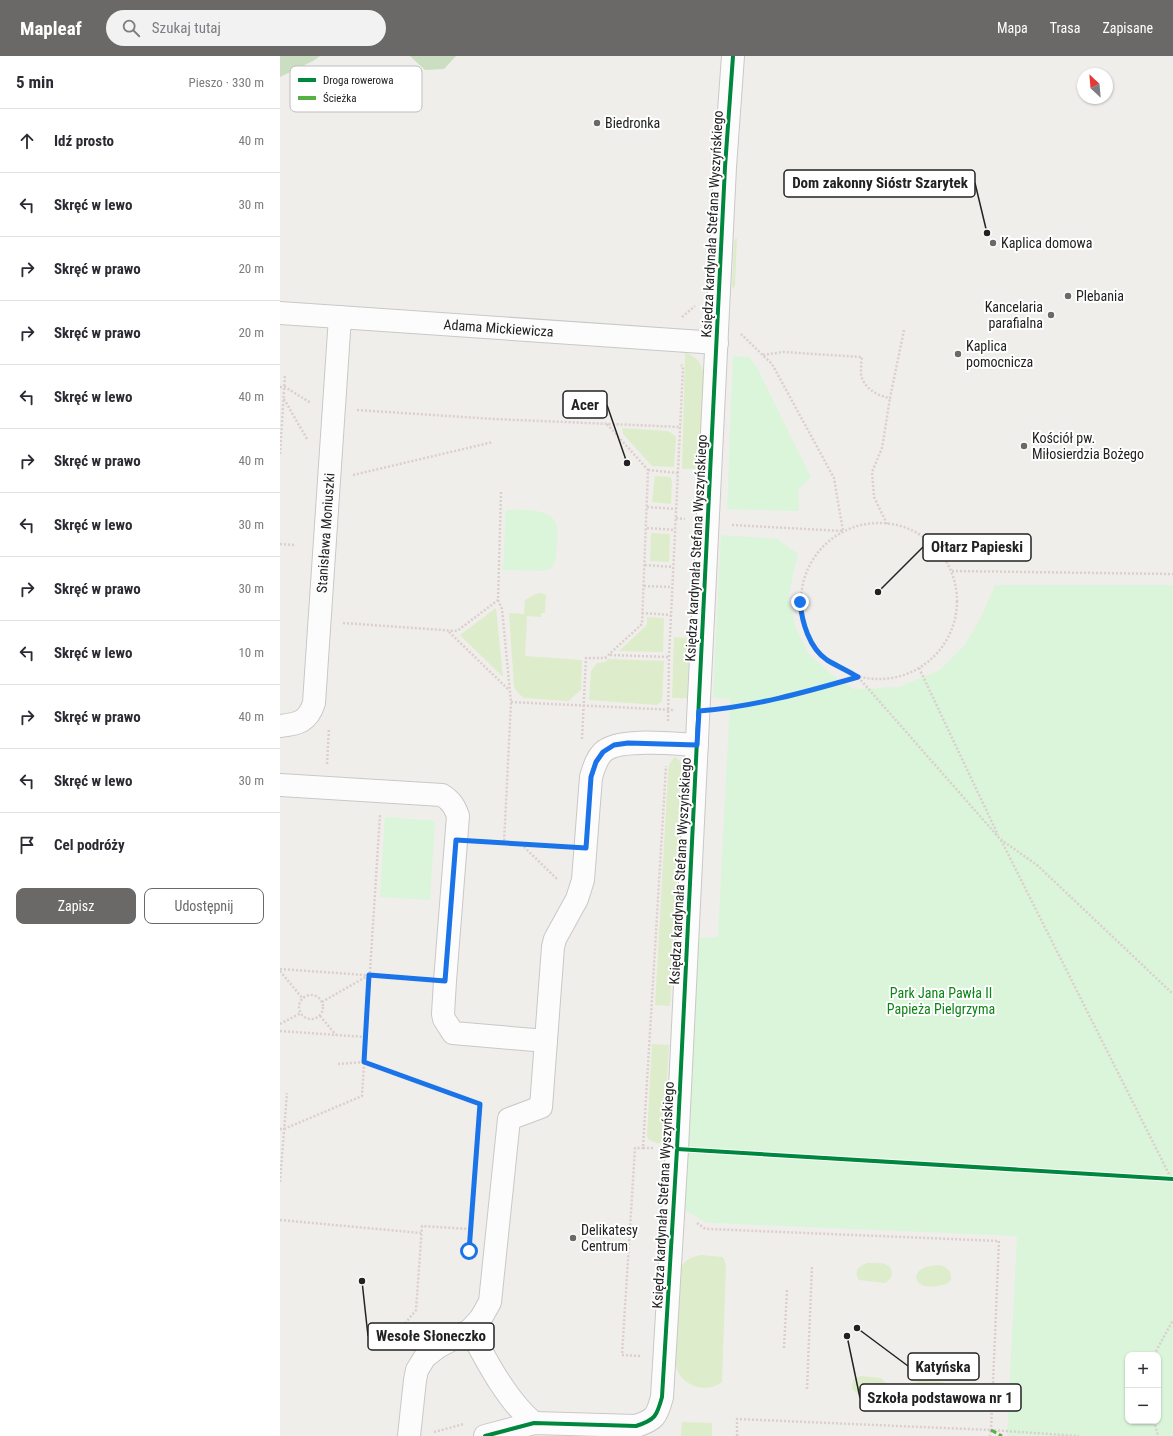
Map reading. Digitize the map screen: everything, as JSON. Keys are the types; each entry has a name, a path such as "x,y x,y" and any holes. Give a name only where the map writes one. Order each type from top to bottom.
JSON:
{"street":[{"name":"Księdza kardynała Stefana Wyszyńskiego","path":"485,1436 534,1423 636,1426 648,1422 658,1412 662,1397 699,711 725,167 733,56"},
{"name":"Adama Mickiewicza","path":"280,313 717,343"},
{"name":"Stanisława Moniuszki","path":"280,726 291,725 303,721 311,713 314,703 340,317"},
{"path":"409,1436 415,1380 417,1370 424,1357 438,1347 470,1330 481,1318 490,1302 509,1119 541,1108 555,939 577,899 583,880 591,777 596,762 603,752 614,745 628,743 697,745"},
{"path":"280,785 442,795 450,800 455,806 458,816 445,981 444,1019 453,1033 546,1041"},
{"path":"470,1330 485,1358 510,1397 524,1415 534,1423"}],"path":[{"path":"677,322 696,304"},
{"path":"887,524 874,497 872,472 882,448 890,398 904,330"},
{"path":"739,332 772,364 834,478 843,531"},
{"path":"763,355 783,352 862,357 861,374 866,384 873,392 883,397 890,398"},
{"path":"644,1148 667,744 669,657 683,367 676,361"},
{"path":"280,454 285,375"},
{"path":"284,398 309,442"},
{"path":"351,410 680,428"},
{"path":"582,745 586,658 605,658 642,624 648,507 648,470 607,424"},
{"path":"351,475 493,442"},
{"path":"648,470 678,473"},
{"path":"501,492 498,600 502,609 509,690 512,702 504,843"},
{"path":"648,507 676,509"},
{"path":"676,518 731,524 843,531"},
{"path":"512,702 668,710 699,711 728,709 814,690 858,677 884,679 908,674 919,668 939,651 952,629 956,612 957,594 952,571 943,555 930,541 916,531 898,525 871,522 843,531 819,549 810,562 803,579 800,602 802,617 808,635 815,647 826,659 858,677 1000,839 1037,864 1173,994"},
{"path":"646,528 675,530"},
{"path":"280,544 294,545"},
{"path":"645,565 673,567"},
{"path":"952,571 1173,574"},
{"path":"644,586 672,587"},
{"path":"336,623 449,632 458,631 498,600"},
{"path":"642,613 671,614"},
{"path":"449,632 509,690"},
{"path":"609,655 669,657"},
{"path":"919,668 1000,839 1173,1182"},
{"path":"325,787 329,726"},
{"path":"280,1129 284,1130 362,1096 382,791"},
{"path":"456,840 586,848"},
{"path":"521,844 577,899"},
{"path":"280,970 445,981"},
{"path":"280,970 302,999"},
{"path":"322,1002 369,975"},
{"path":"312,995 316,996 322,1002 323,1009 320,1016 313,1020 308,1019 301,1013 299,1008 302,999 312,995"},
{"path":"280,1024 301,1013"},
{"path":"320,1016 336,1035"},
{"path":"280,1031 365,1037"},
{"path":"338,1064 364,1062 480,1104 469,1251"},
{"path":"280,1182 287,1093"},
{"path":"665,1358 622,1355 634,1148 676,1149 1172,1178"},
{"path":"280,1220 421,1233"},
{"path":"694,1220 704,1228 709,1229 999,1241 990,1436"},
{"path":"395,1336 416,1310 422,1226 470,1229"},
{"path":"807,1389 812,1266"},
{"path":"784,1348 787,1290"},
{"path":"1156,1352 1173,1320"},
{"path":"737,1436 737,1419 991,1430 1079,1436"},
{"path":"1155,1424 1158,1436"}],"green space":[{"path":"280,56 320,56 303,66 290,66 290,72 280,77"},
{"path":"410,56 456,56 444,69 425,70"},
{"path":"737,238 735,286 732,289 734,240"},
{"path":"685,353 696,358 702,367 704,375 700,466 697,469 682,469"},
{"path":"733,356 749,357 757,368 811,477 798,490 799,511 727,509"},
{"path":"622,428 670,432 676,437 674,467 652,466 623,434"},
{"path":"655,476 670,477 672,480 671,504 652,502"},
{"path":"506,510 536,511 550,516 555,521 557,530 556,558 552,568 544,571 503,570"},
{"path":"651,533 670,534 669,562 650,561"},
{"name":"Park Jana Pawła II Papieża Pielgrzyma","path":"721,535 777,539 798,554 788,597 796,628 808,653 831,674 854,689 899,687 940,670 964,646 981,617 995,585 1173,585 1173,1436 1007,1436 1017,1236 714,1223 703,1221 685,1210 698,938 718,937 730,699 713,697"},
{"path":"541,593 546,595 545,613 541,613 541,617 527,616 525,656 582,660 581,690 568,701 524,698 514,687 509,613 524,614 525,600 535,594"},
{"path":"496,608 503,677 460,635"},
{"path":"647,617 664,618 663,652 619,651 647,625"},
{"path":"674,637 690,638 687,698 672,698"},
{"path":"608,659 664,661 662,701 657,705 589,700 591,671 597,663 605,662"},
{"path":"674,757 676,757 683,765 670,1006 655,1005 668,773 669,765"},
{"path":"385,817 435,821 430,900 380,897"},
{"path":"652,1044 669,1045 663,1142 657,1143 649,1140 647,1136"},
{"path":"701,1255 723,1257 726,1265 722,1382 716,1386 708,1388 701,1388 688,1383 678,1372 676,1365 679,1270 688,1260"},
{"path":"867,1263 882,1263 887,1265 892,1272 891,1277 885,1283 859,1280 857,1277 857,1271"},
{"path":"938,1265 950,1271 951,1280 949,1282 940,1286 930,1287 919,1283 916,1277 921,1269"},
{"path":"861,1376 881,1378 887,1384 884,1395 874,1398 868,1397 852,1389 854,1379"},
{"path":"918,1381 943,1382 946,1389 941,1397 927,1401 915,1395 912,1390 912,1385"},
{"path":"682,1422 712,1423 712,1436 681,1436"}],"marked path":[{"path":"991,1430 1002,1436"}],"cycle path":[{"path":"485,1436 534,1423 636,1426 647,1422 657,1413 662,1397 677,1149 725,167 733,56"},
{"path":"677,1149 1173,1179"}],"place":[{"name":"Biedronka","path":"597,123"},
{"name":"Dom zakonny Sióstr Szarytek","path":"987,233"},
{"name":"Kaplica domowa","path":"993,243"},
{"name":"Plebania","path":"1068,296"},
{"name":"Kancelaria parafialna","path":"1051,315"},
{"name":"Kaplica pomocnicza","path":"958,354"},
{"name":"Kościół pw. Miłosierdzia Bożego","path":"1024,446"},
{"name":"Acer","path":"627,463"},
{"name":"Ołtarz Papieski","path":"878,592"},
{"name":"Delikatesy Centrum","path":"573,1238"},
{"name":"Wesołe Słoneczko","path":"362,1281"},
{"name":"Katyńska","path":"857,1328"},
{"name":"Szkoła podstawowa nr 1","path":"847,1336"}],"route":[{"path":"469,1251 480,1104 364,1062 369,975 445,981 456,840 586,848 591,777 596,762 603,752 614,745 628,743 697,745 699,711 728,709 814,690 858,677 826,659 815,647 808,635 802,617 800,602"}]}
